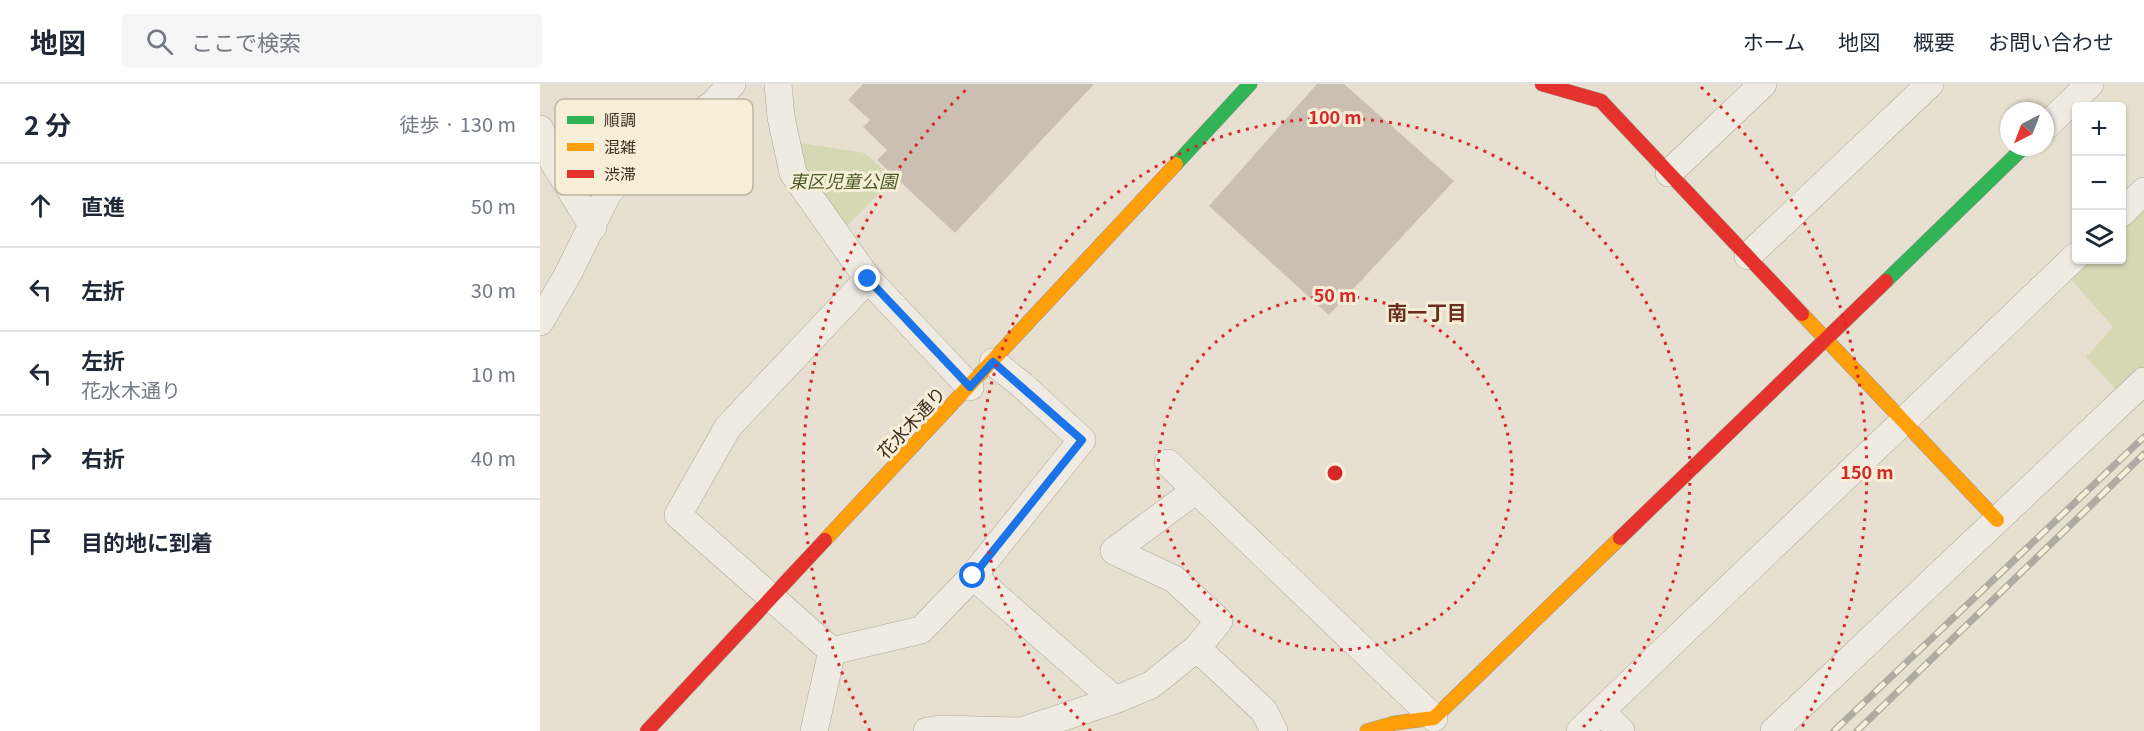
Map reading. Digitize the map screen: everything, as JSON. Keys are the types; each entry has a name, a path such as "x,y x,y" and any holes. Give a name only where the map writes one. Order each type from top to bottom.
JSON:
{"street":[{"path":"718,99 732,84"},
{"path":"778,84 781,117 793,172 868,279 970,387"},
{"name":"花水木通り","path":"647,731 772,600 1250,84"},
{"path":"1542,84 1591,91 1998,520"},
{"path":"1669,173 1763,84"},
{"path":"1748,256 1930,84"},
{"path":"2054,118 2090,84"},
{"path":"540,129 555,165"},
{"path":"1366,731 1395,723 1434,718 2015,156"},
{"path":"2124,210 2144,191"},
{"path":"574,195 593,227"},
{"path":"540,322 593,227 607,195"},
{"path":"1580,731 2072,260"},
{"path":"832,651 678,515 728,427 868,279"},
{"path":"832,651 921,630 973,576 1082,440 993,362"},
{"path":"1774,731 2144,381"},
{"path":"1168,463 1434,718"},
{"path":"927,731 940,729 1021,731 1115,700 1151,685 1197,648 1219,621 1174,579 1114,551 1196,490"},
{"path":"973,576 1115,700"},
{"path":"1197,648 1264,711 1274,731"},
{"path":"813,731 819,716 832,651"},
{"path":"1601,711 1621,731"}],"green space":[{"name":"東区児童公園","path":"788,141 865,153 893,179 839,234"},
{"path":"2144,205 2144,368 2118,392 2086,357 2113,327 2069,277 2083,264 2126,264 2126,223"}],"building":[{"path":"863,84 1094,84 955,233 877,160 887,150 863,127 870,120 848,100"},
{"path":"1317,84 1344,84 1454,181 1329,315 1209,206"}],"railway":[{"path":"1834,731 2144,437"},
{"path":"1857,731 2144,454"}],"traffic: fast":[{"path":"1176,164 1250,84"},
{"path":"1886,281 2015,156"}],"traffic: slow":[{"path":"825,540 1176,164"},
{"path":"1802,314 1997,520"},
{"path":"1367,731 1395,723 1434,718 1620,538"}],"traffic: jam":[{"path":"1542,84 1601,101 1802,314"},
{"path":"1620,538 1886,281"},
{"path":"647,731 825,540"}],"district":[{"name":"南一丁目","path":"1427,313"}],"route":[{"path":"868,279 970,387 993,362 1022,385 1082,440 973,576"}]}
